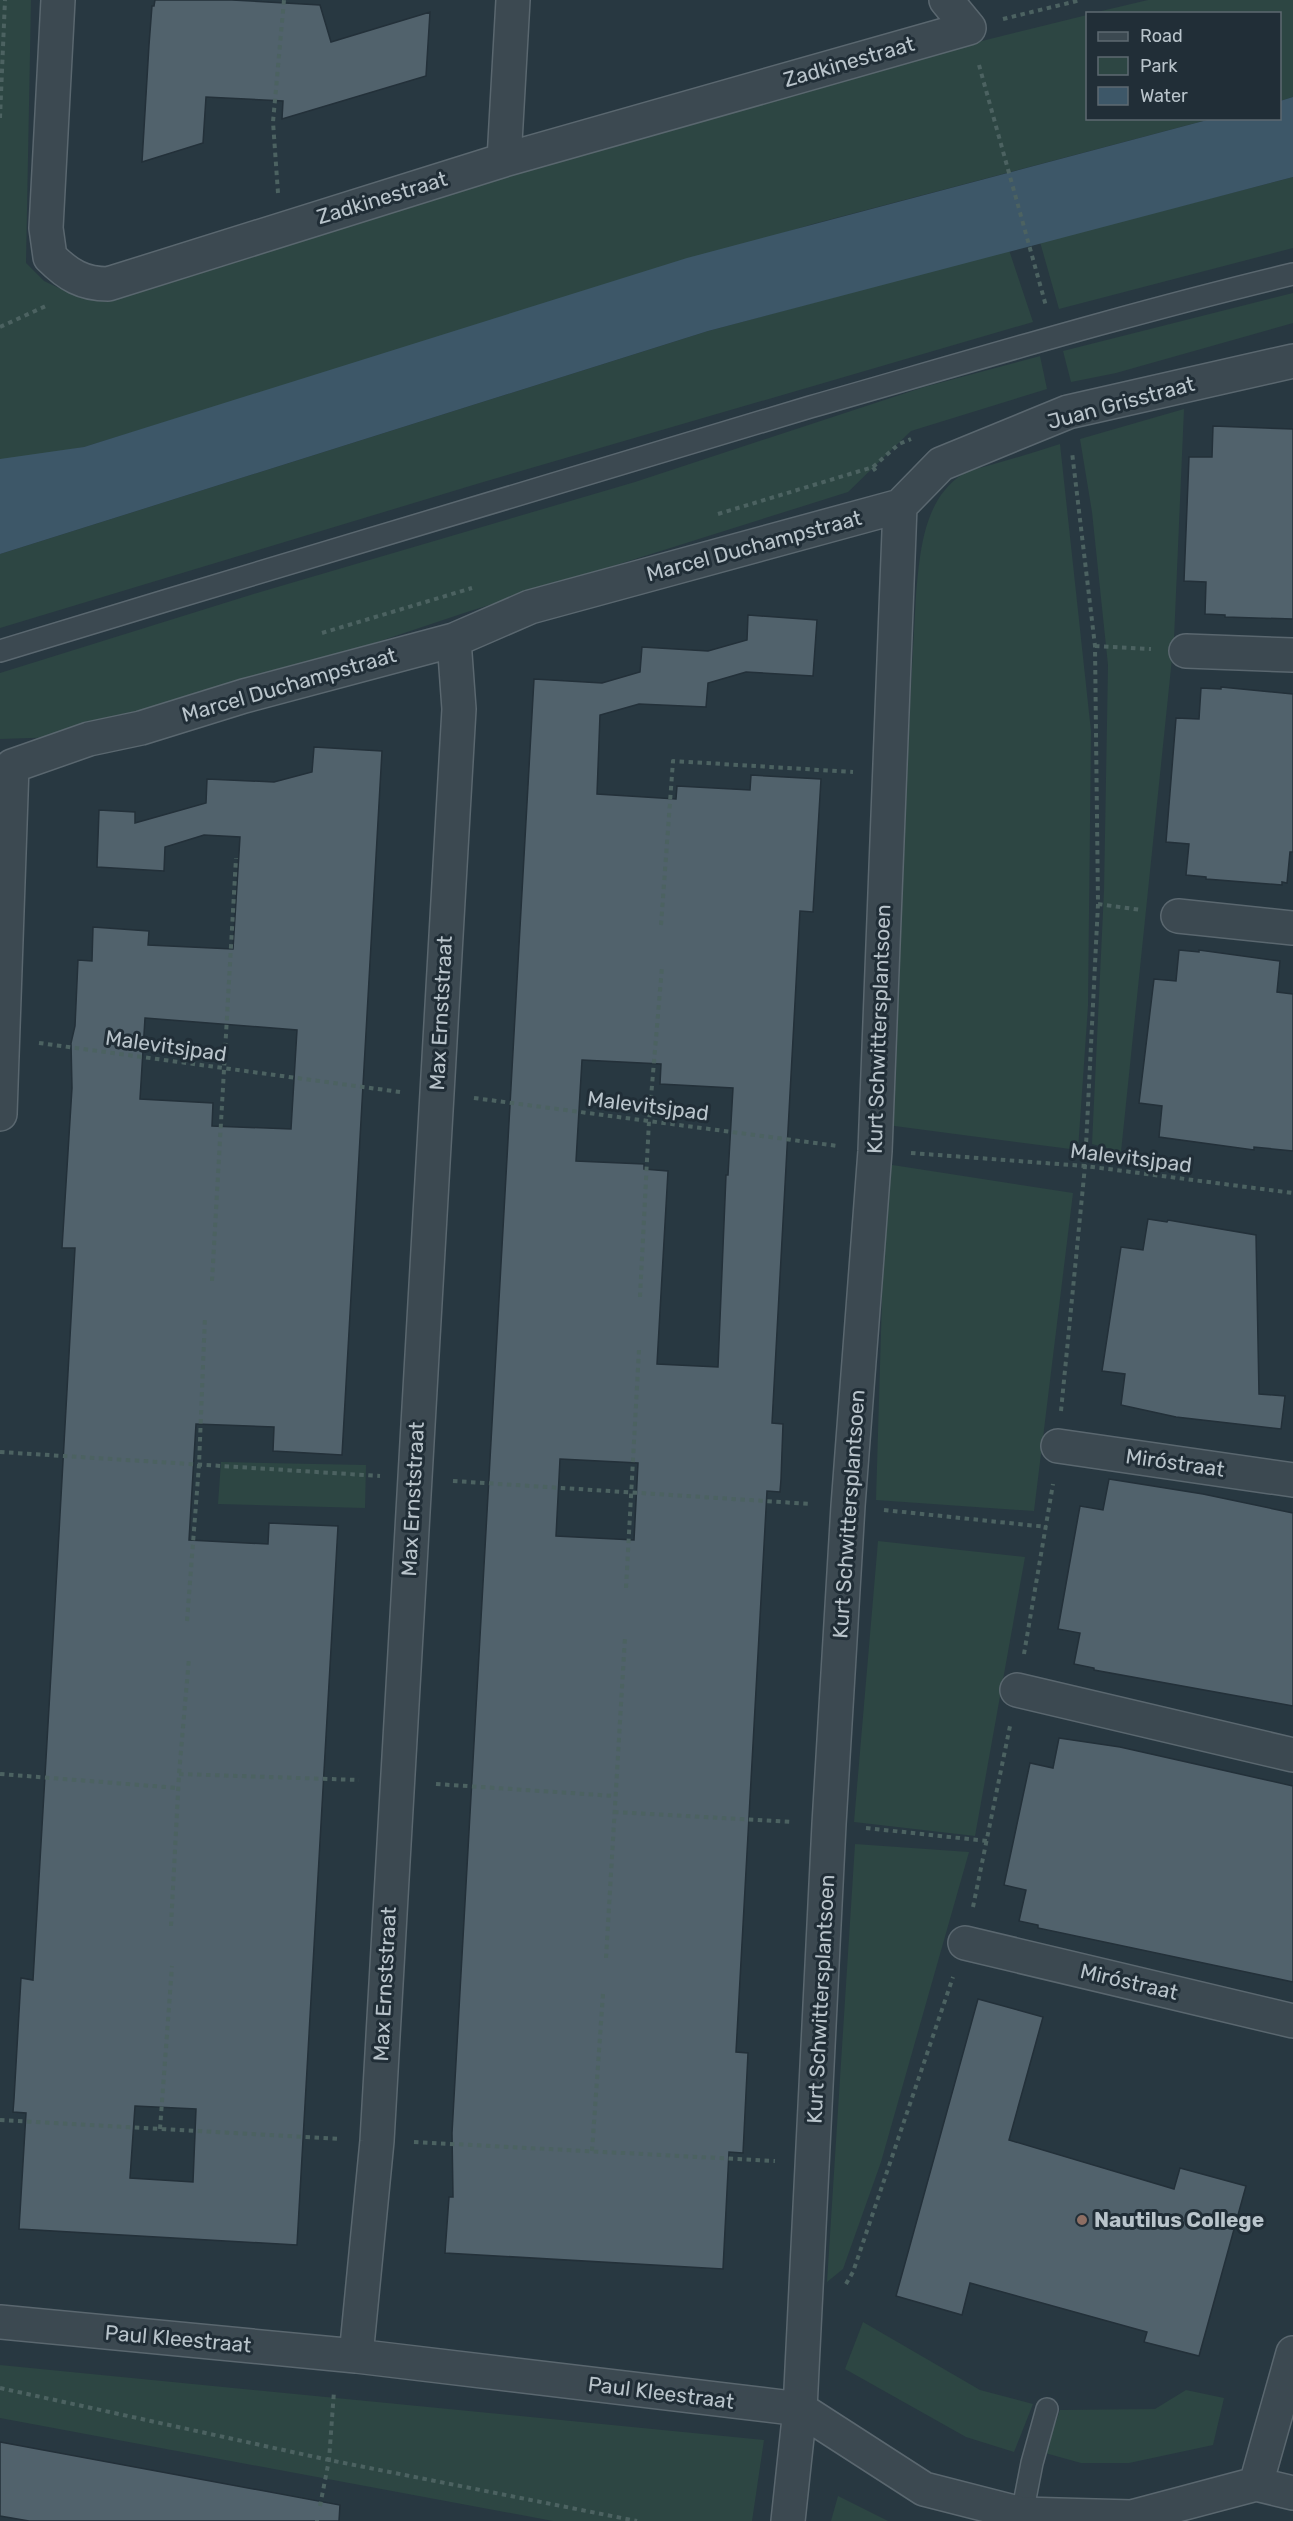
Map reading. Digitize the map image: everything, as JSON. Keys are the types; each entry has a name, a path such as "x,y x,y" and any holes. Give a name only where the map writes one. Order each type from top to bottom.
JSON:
{"street":[{"name":"Zadkinestraat","path":"58,0 46,228 50,257 75,278 95,284 108,284 504,160 969,28"},
{"path":"504,160 513,0"},
{"path":"946,0 969,28"},
{"name":"Juan Grisstraat","path":"900,506 941,464 1068,412 1293,362"},
{"name":"Marcel Duchampstraat","path":"0,1114 12,766 89,740 141,728 244,696 454,640 530,607 900,506"},
{"name":"Kurt Schwittersplantsoen","path":"788,2521 800,2409 830,1812 849,1506 875,1151 900,506"},
{"name":"Max Ernststraat","path":"346,2355 376,2140 459,709 454,640"},
{"path":"1186,651 1293,655"},
{"path":"1178,916 1293,928"},
{"name":"Miróstraat","path":"1058,1446 1293,1480"},
{"path":"1017,1690 1293,1755"},
{"name":"Miróstraat","path":"965,1942 1293,2021"},
{"name":"Paul Kleestraat","path":"0,2322 346,2355 800,2409 924,2489 1022,2514 1132,2517 1256,2484 1293,2493"},
{"path":"1256,2484 1293,2353"}],"lane":[{"path":"0,651 509,495 1175,302 1293,274"},
{"path":"1022,2514 1032,2463 1047,2409"}],"path":[{"path":"0,118 4,0"},
{"path":"280,230 273,122 284,0"},
{"path":"969,28 1081,0"},
{"path":"989,103 1041,285 1053,337"},
{"path":"841,2292 853,2272 965,1942 1017,1690 1047,1527 1058,1446 1085,1166 1098,904 1095,646 1068,412"},
{"path":"1095,646 1186,651"},
{"path":"661,925 673,761 890,774"},
{"path":"212,1281 236,858"},
{"path":"1098,904 1178,916"},
{"path":"640,1297 649,1121 662,967"},
{"name":"Malevitsjpad","path":"3,1037 400,1092 436,1093 875,1151 1085,1166 1293,1194"},
{"path":"187,1621 199,1464 205,1316"},
{"path":"626,1588 639,1350"},
{"path":"0,1452 849,1506 1047,1527"},
{"path":"606,1958 625,1637"},
{"path":"171,1926 178,1788 189,1658"},
{"path":"0,1774 178,1788"},
{"path":"160,2129 172,1966"},
{"path":"592,2151 603,1994"},
{"path":"320,2506 346,2355"},
{"path":"0,2388 329,2460 637,2521"}],"green space":[{"path":"0,0 31,0 26,263 44,281 59,288 107,299 283,243 817,82 1086,15 1086,120 1207,120 813,224 84,447 0,462"},
{"path":"1148,0 1293,0 1293,97 1281,101 1281,12 1097,12"},
{"path":"1293,177 1293,248 1059,309 1040,242"},
{"path":"1009,250 1033,322 480,483 0,628 0,554 708,331"},
{"path":"1293,293 1293,323 1116,373 1071,382 1063,351"},
{"path":"1040,356 1047,389 911,431 848,492 467,612 213,697 61,737 0,739 0,673 257,593 635,482 924,387"},
{"path":"1184,409 1174,639 1121,1152 1092,1144 1104,891 1108,665 1092,512 1080,439"},
{"path":"1060,444 1091,731 1088,1006 1078,1150 887,1125 916,595 919,562 926,528 939,498 963,474"},
{"path":"886,1164 1073,1193 1034,1511 876,1500"},
{"path":"221,1462 366,1465 365,1508 218,1504"},
{"path":"878,1541 1025,1557 975,1836 854,1822"},
{"path":"855,1844 969,1852 881,2162 843,2269 827,2282"},
{"path":"863,2322 980,2390 1033,2404 1014,2452 966,2437 845,2369"},
{"path":"0,2365 764,2440 752,2521 553,2521 0,2418"},
{"path":"1186,2390 1224,2398 1213,2445 1129,2463 1081,2463 1045,2453 1060,2410 1155,2409"},
{"path":"838,2496 888,2521 831,2521"}],"water":[{"path":"1293,97 1293,177 708,331 0,554 0,459 84,447 687,258 1207,120 1281,120 1281,101"}],"building":[{"path":"155,0 232,0 320,5 331,42 430,12 426,76 282,119 283,101 206,97 203,143 142,162 152,6"},
{"path":"1213,426 1293,429 1293,619 1225,617 1225,615 1205,614 1206,582 1184,581 1189,457 1212,457"},
{"path":"748,615 817,620 813,676 746,672 708,683 706,707 639,704 600,715 597,794 676,799 677,786 750,790 751,775 821,779 813,912 800,911 772,1423 783,1424 781,1479 780,1492 767,1491 736,2052 748,2053 743,2153 729,2152 723,2269 445,2253 449,2197 453,2197 452,2133 534,679 602,683 640,672 642,647 708,651 747,640","holes":["582,1060 661,1064 660,1084 733,1088 728,1175 726,1175 718,1367 657,1364 668,1171 644,1169 644,1164 576,1161","560,1459 638,1463 634,1540 556,1536"]},
{"path":"1221,687 1293,694 1293,852 1290,852 1287,883 1282,882 1282,885 1206,879 1206,877 1186,875 1189,844 1166,842 1176,718 1199,719 1201,688 1221,689"},
{"path":"314,747 382,751 342,1455 273,1451 274,1427 196,1424 189,1540 268,1544 269,1523 338,1526 297,2245 19,2229 26,2113 13,2112 21,1978 33,1980 53,1639 75,1248 62,1248 72,1088 71,1043 75,1026 78,960 92,961 93,927 149,931 148,945 233,949 240,837 204,835 165,847 164,871 97,867 99,810 135,812 135,823 206,803 207,779 274,782 312,772","holes":["145,1018 297,1030 291,1129 212,1126 213,1103 140,1099","135,2106 196,2109 193,2182 130,2178"]},
{"path":"1179,950 1199,952 1199,950 1280,961 1277,992 1293,994 1293,1151 1254,1147 1254,1150 1159,1137 1162,1106 1139,1103 1154,979 1176,981"},
{"path":"1148,1219 1167,1222 1168,1220 1256,1235 1259,1394 1285,1396 1281,1429 1176,1417 1121,1405 1125,1374 1102,1371 1121,1247 1143,1250"},
{"path":"1109,1479 1203,1494 1293,1513 1293,1706 1094,1670 1094,1668 1074,1664 1080,1633 1058,1629 1080,1506 1103,1510"},
{"path":"1059,1738 1120,1747 1293,1786 1293,1982 1038,1928 1038,1925 1019,1921 1026,1890 1004,1885 1030,1763 1053,1768"},
{"path":"978,1999 1043,2017 1009,2140 1174,2189 1180,2168 1246,2186 1199,2356 1144,2342 1147,2332 970,2283 962,2315 896,2296"},
{"path":"0,2442 340,2505 339,2521 29,2521 0,2516"}],"place":[{"name":"Nautilus College","path":"1082,2220"}]}
